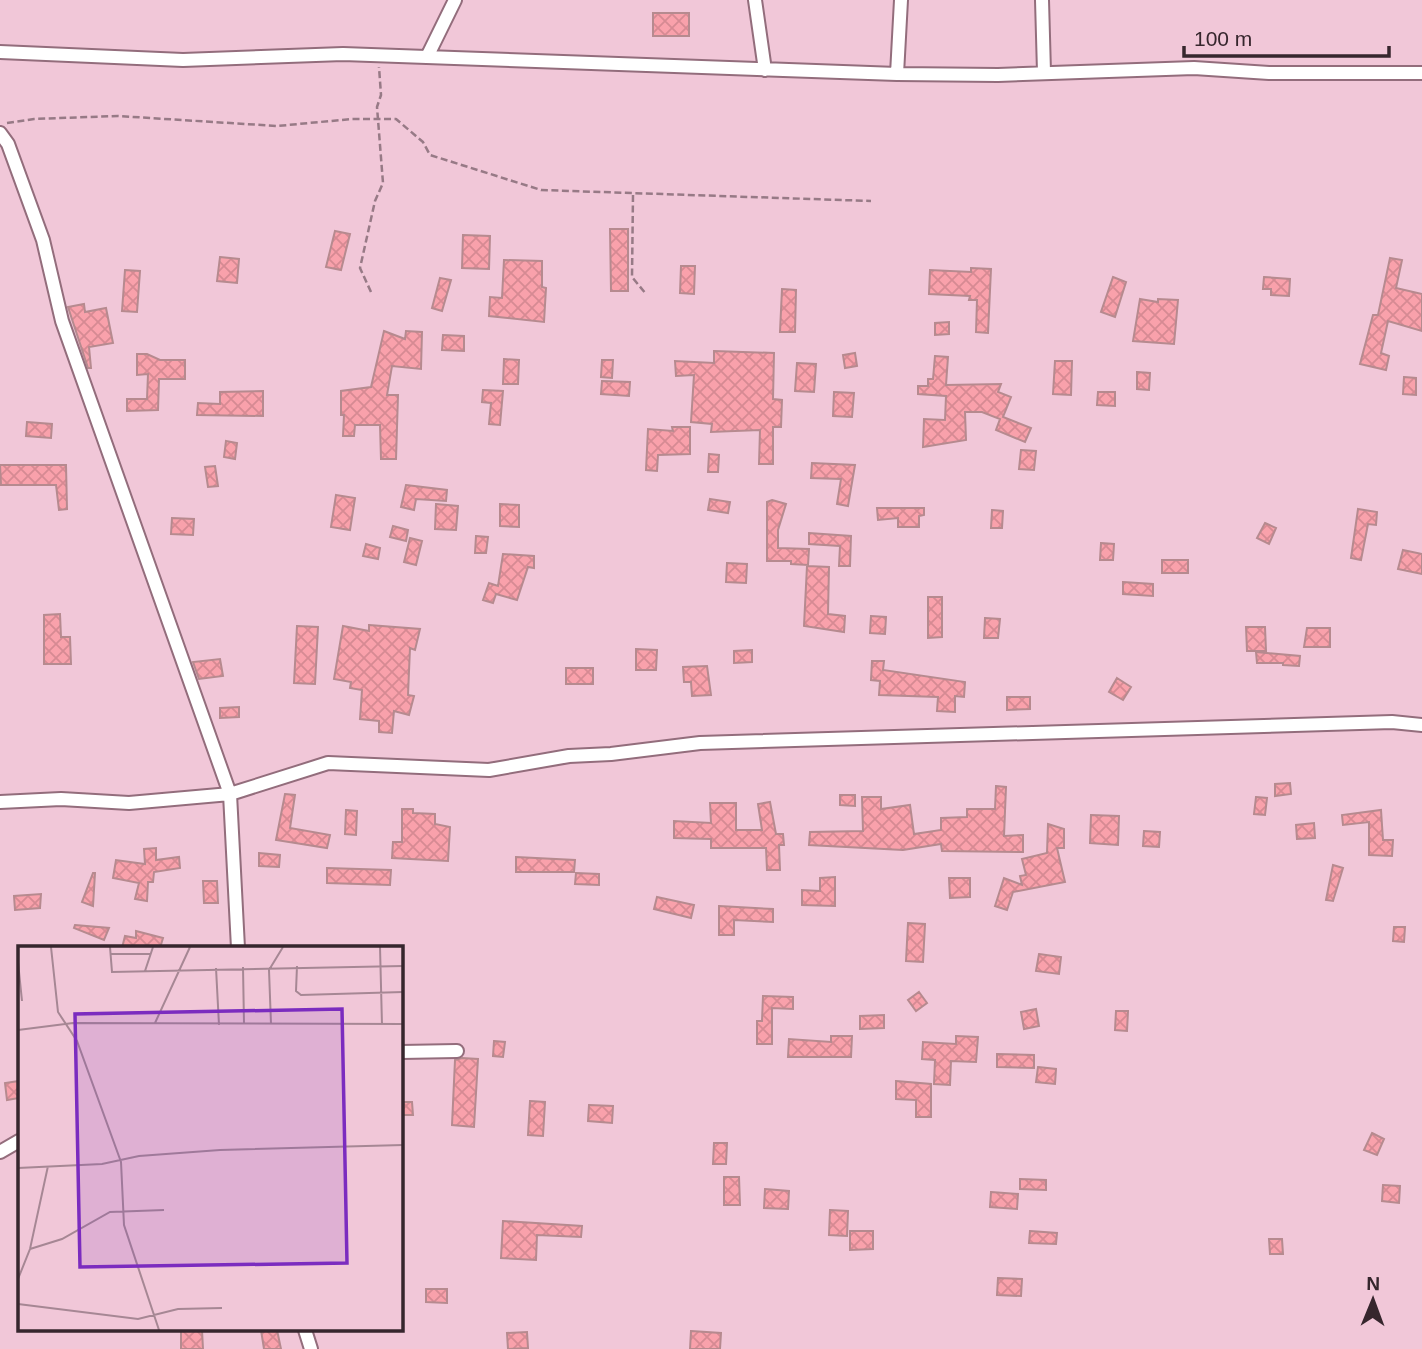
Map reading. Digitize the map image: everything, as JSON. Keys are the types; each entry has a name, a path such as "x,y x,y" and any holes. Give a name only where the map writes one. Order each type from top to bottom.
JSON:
{"street":[{"path":"427,57 455,0"},
{"path":"755,0 765,70"},
{"path":"897,74 901,0"},
{"path":"1042,0 1044,72"},
{"path":"0,52 183,60 332,54 897,74 1194,68 1269,72 1422,73"},
{"path":"0,133 8,144 43,240 62,321 230,794 238,946"},
{"path":"0,802 61,799 130,803 230,794 328,763 489,770 569,756 736,741 827,741 1392,722 1422,725"},
{"path":"402,1052 457,1051"},
{"path":"0,1152 18,1142"},
{"path":"306,1332 311,1349"}],"path":[{"path":"371,292 360,268 375,201 383,183 377,120 381,95 379,56"},
{"path":"0,124 34,119 118,116 277,126 396,119 423,142 430,155 541,190 872,201"},
{"path":"633,195 632,277 646,294"}],"building":[{"path":"653,13 689,13 689,36 653,36"},
{"path":"610,229 628,229 628,291 611,291"},
{"path":"335,231 350,234 341,270 326,267"},
{"path":"463,235 490,236 489,269 462,268"},
{"path":"220,257 239,259 237,283 217,281"},
{"path":"1390,258 1402,260 1396,288 1422,294 1422,331 1388,321 1381,353 1389,356 1386,370 1360,364 1373,315 1378,315"},
{"path":"504,260 542,261 542,287 546,288 544,322 489,316 490,297 502,298"},
{"path":"681,266 695,266 694,294 680,293"},
{"path":"971,268 991,269 988,333 976,332 977,300 969,300 970,296 929,294 930,270 971,272"},
{"path":"125,270 140,271 137,312 122,311"},
{"path":"1113,277 1126,282 1115,317 1101,312"},
{"path":"1264,277 1290,279 1289,296 1271,295 1271,289 1263,289"},
{"path":"440,278 451,280 442,311 432,308"},
{"path":"782,289 796,290 795,332 780,332"},
{"path":"1140,299 1158,302 1158,299 1178,300 1174,344 1133,341"},
{"path":"84,304 85,312 106,308 113,343 89,347 91,368 88,368 68,307"},
{"path":"949,322 949,334 935,335 935,323"},
{"path":"384,331 405,339 406,331 422,332 421,369 392,366 387,395 398,395 396,459 381,459 380,425 355,425 354,436 343,436 344,415 341,415 341,391 371,387"},
{"path":"443,335 464,336 464,351 442,350"},
{"path":"714,351 774,353 773,399 782,400 781,427 773,427 773,464 759,464 760,430 711,432 712,424 691,422 694,375 676,376 675,361 714,363"},
{"path":"855,353 857,366 845,368 843,355"},
{"path":"137,354 147,354 160,360 185,360 185,379 159,379 158,410 127,411 127,399 147,399 148,374 137,375"},
{"path":"935,356 948,357 946,385 1001,384 998,392 1011,397 1003,417 1031,428 1025,442 996,430 1000,419 982,412 965,412 966,440 923,447 924,419 945,420 946,396 918,394 918,386 928,386 928,379 933,379"},
{"path":"504,359 519,360 518,384 503,384"},
{"path":"602,360 613,360 612,378 601,377"},
{"path":"1055,361 1072,361 1071,395 1053,394"},
{"path":"797,363 816,364 814,392 795,391"},
{"path":"1137,372 1150,373 1149,390 1137,389"},
{"path":"1404,377 1416,378 1416,395 1403,394"},
{"path":"602,381 630,382 629,396 601,394"},
{"path":"483,390 503,391 500,425 489,424 491,403 482,402"},
{"path":"263,391 263,416 197,415 198,403 220,404 220,392"},
{"path":"834,392 854,393 852,417 833,416"},
{"path":"1098,392 1115,392 1115,406 1097,405"},
{"path":"27,422 52,424 51,438 26,436"},
{"path":"672,427 690,427 690,454 658,455 657,471 646,470 648,429 673,431"},
{"path":"226,441 237,443 235,459 224,457"},
{"path":"1021,450 1036,451 1034,470 1019,469"},
{"path":"709,454 719,455 718,472 708,472"},
{"path":"812,463 855,465 848,506 837,504 841,479 811,478"},
{"path":"0,465 66,465 67,509 59,510 56,485 1,485"},
{"path":"215,466 218,486 208,487 205,467"},
{"path":"406,485 447,490 446,501 416,499 414,510 401,507"},
{"path":"336,495 355,498 350,530 331,527"},
{"path":"710,499 730,502 728,513 708,510"},
{"path":"772,500 786,504 778,530 778,548 809,549 808,565 791,564 791,561 767,561 767,502"},
{"path":"436,504 458,506 456,530 435,529"},
{"path":"500,504 519,505 519,527 500,526"},
{"path":"877,508 924,508 924,515 919,516 919,527 898,527 898,518 878,520"},
{"path":"1358,509 1377,512 1376,525 1368,524 1361,560 1351,558"},
{"path":"992,510 1003,511 1002,528 991,528"},
{"path":"172,518 194,519 193,535 171,534"},
{"path":"1265,523 1276,528 1269,544 1257,538"},
{"path":"393,526 408,530 406,541 390,537"},
{"path":"809,533 851,536 850,566 839,566 840,546 809,544"},
{"path":"476,536 488,537 486,553 475,553"},
{"path":"410,538 422,541 416,565 404,562"},
{"path":"1101,543 1114,544 1113,560 1100,560"},
{"path":"366,544 380,548 378,559 363,556"},
{"path":"1403,550 1422,554 1422,574 1398,569"},
{"path":"503,554 534,556 534,568 528,567 517,600 496,594 493,603 483,600 489,583 498,586"},
{"path":"1162,560 1188,560 1188,573 1162,573"},
{"path":"727,563 747,564 746,583 726,582"},
{"path":"807,566 829,567 828,614 845,616 844,632 804,626"},
{"path":"1123,582 1153,584 1153,596 1123,594"},
{"path":"928,597 942,597 942,637 928,638"},
{"path":"60,614 61,637 70,637 71,664 44,664 44,615"},
{"path":"871,616 886,617 885,634 870,633"},
{"path":"985,618 1000,619 998,638 984,638"},
{"path":"369,625 420,629 415,650 410,648 408,695 414,696 409,715 394,711 392,733 379,732 379,721 360,719 362,690 350,688 351,682 334,679 343,626 369,631"},
{"path":"297,626 318,627 315,684 294,683"},
{"path":"1246,627 1265,627 1266,651 1247,651"},
{"path":"1307,628 1330,628 1330,647 1304,647"},
{"path":"636,649 657,650 656,670 636,670"},
{"path":"752,650 752,662 734,663 734,651"},
{"path":"1256,652 1300,656 1299,666 1257,663"},
{"path":"220,659 223,676 199,679 193,662"},
{"path":"872,661 884,661 883,670 965,682 964,697 955,696 955,712 937,711 938,697 879,695 880,681 871,680"},
{"path":"707,666 711,695 692,696 691,682 684,682 683,667"},
{"path":"566,668 593,668 593,684 566,684"},
{"path":"1117,678 1131,687 1123,700 1109,692"},
{"path":"1007,697 1030,697 1030,709 1007,710"},
{"path":"239,707 239,717 220,718 220,708"},
{"path":"1290,783 1291,794 1275,796 1275,784"},
{"path":"996,786 1006,787 1004,836 1023,835 1023,852 942,851 941,844 903,850 809,845 810,832 863,831 862,797 881,797 881,809 910,805 914,834 941,830 941,818 967,817 967,809 995,809"},
{"path":"285,794 295,795 290,828 330,835 327,848 276,840"},
{"path":"840,795 855,795 855,806 840,805"},
{"path":"1256,797 1267,798 1265,815 1254,814"},
{"path":"770,802 776,834 783,834 784,845 779,845 780,870 767,870 766,848 711,848 711,839 674,838 674,821 711,823 710,803 736,803 736,830 762,830 758,804"},
{"path":"402,809 413,809 413,813 435,814 435,824 450,827 448,861 392,858 393,842 402,842"},
{"path":"346,810 357,811 356,835 345,834"},
{"path":"1381,810 1383,840 1393,840 1392,856 1369,855 1369,822 1343,825 1342,815"},
{"path":"1091,815 1119,816 1118,845 1090,843"},
{"path":"1314,823 1315,838 1297,839 1296,825"},
{"path":"1048,824 1064,829 1064,848 1057,848 1065,882 1013,892 1007,910 995,906 1004,878 1022,885 1020,876 1026,875 1022,859 1047,853"},
{"path":"1144,831 1160,832 1159,847 1143,846"},
{"path":"156,848 156,860 179,857 180,868 154,872 153,882 148,882 147,901 135,899 139,883 113,878 116,860 145,864 144,849"},
{"path":"259,853 280,855 279,867 259,866"},
{"path":"516,857 575,860 574,872 516,872"},
{"path":"1333,865 1343,868 1333,901 1326,900"},
{"path":"327,868 391,870 390,885 327,883"},
{"path":"95,873 93,906 82,902"},
{"path":"576,873 599,874 599,885 575,884"},
{"path":"835,877 835,906 802,905 802,890 820,891 820,878"},
{"path":"949,878 970,878 970,897 950,898"},
{"path":"203,881 217,881 218,903 204,903"},
{"path":"41,894 40,908 15,910 14,896"},
{"path":"657,897 694,905 691,918 654,909"},
{"path":"719,906 773,909 773,922 734,920 734,935 719,935"},
{"path":"908,923 925,924 923,962 906,961"},
{"path":"75,925 109,928 104,940 74,928"},
{"path":"1394,927 1405,927 1404,942 1393,941"},
{"path":"136,931 163,938 161,946 122,946 125,936 136,938"},
{"path":"1039,954 1061,957 1059,974 1036,971"},
{"path":"919,992 927,1003 916,1011 908,1000"},
{"path":"763,996 793,997 793,1009 772,1008 772,1044 757,1044 757,1021 762,1021"},
{"path":"1036,1009 1039,1026 1024,1029 1021,1012"},
{"path":"1116,1011 1128,1011 1127,1031 1115,1030"},
{"path":"884,1015 884,1028 860,1029 860,1016"},
{"path":"831,1036 852,1036 851,1057 788,1057 789,1039 831,1042"},
{"path":"956,1036 978,1037 976,1062 951,1061 950,1085 934,1084 935,1060 922,1059 923,1042 956,1044"},
{"path":"494,1041 505,1042 503,1057 493,1056"},
{"path":"997,1054 1034,1055 1034,1068 997,1067"},
{"path":"478,1059 474,1127 452,1125 455,1060"},
{"path":"1038,1067 1056,1069 1055,1084 1036,1082"},
{"path":"18,1081 18,1098 7,1100 5,1083"},
{"path":"896,1081 931,1084 931,1117 916,1117 916,1100 896,1099"},
{"path":"530,1101 545,1102 543,1136 528,1135"},
{"path":"402,1102 412,1102 413,1115 402,1115"},
{"path":"589,1105 613,1106 612,1123 588,1121"},
{"path":"1372,1133 1384,1139 1377,1155 1364,1150"},
{"path":"714,1143 727,1143 726,1164 713,1164"},
{"path":"724,1177 739,1177 740,1205 724,1205"},
{"path":"1020,1179 1046,1180 1046,1190 1020,1189"},
{"path":"1383,1185 1400,1186 1399,1203 1382,1201"},
{"path":"765,1189 789,1191 788,1209 764,1208"},
{"path":"991,1192 1018,1194 1017,1209 990,1207"},
{"path":"830,1210 848,1211 847,1236 829,1235"},
{"path":"503,1221 582,1226 581,1237 537,1235 536,1260 501,1258"},
{"path":"850,1231 873,1231 873,1249 850,1250"},
{"path":"1030,1231 1057,1233 1056,1244 1029,1243"},
{"path":"1269,1239 1282,1239 1283,1254 1270,1254"},
{"path":"998,1278 1022,1279 1021,1296 997,1295"},
{"path":"426,1289 447,1289 447,1303 426,1302"},
{"path":"691,1331 721,1333 720,1349 690,1349"},
{"path":"181,1332 202,1332 203,1349 181,1349"},
{"path":"261,1332 277,1332 281,1349 264,1349"},
{"path":"527,1332 528,1348 508,1349 507,1333"}]}
